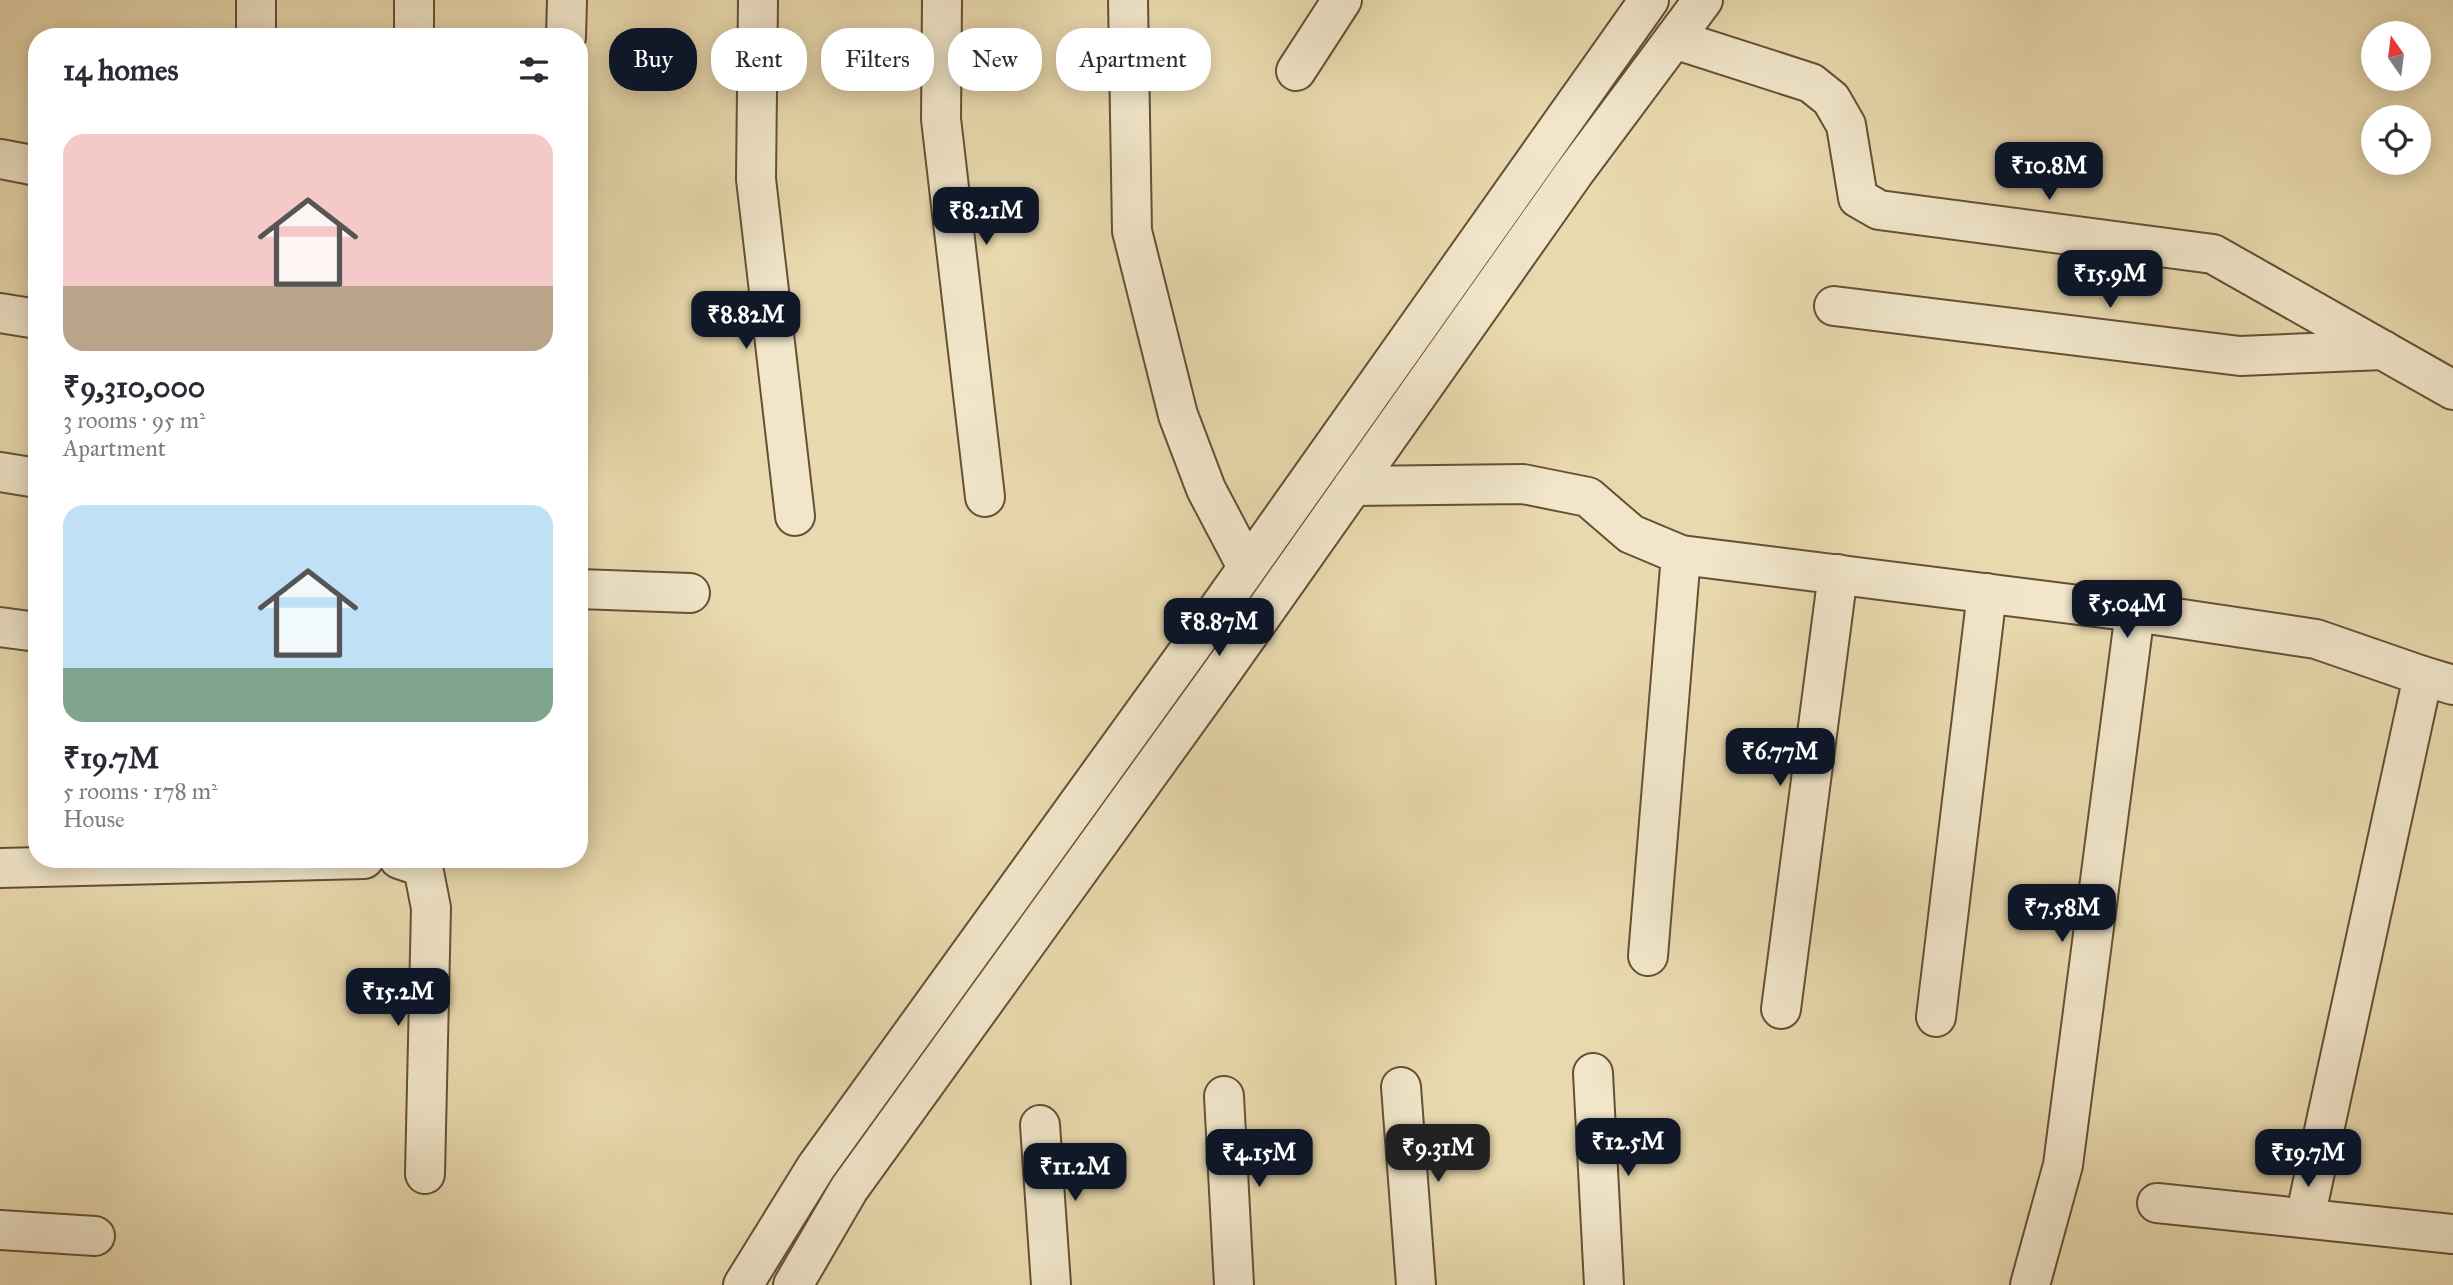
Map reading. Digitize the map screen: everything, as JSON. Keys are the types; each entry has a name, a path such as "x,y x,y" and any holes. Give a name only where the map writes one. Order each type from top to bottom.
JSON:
{"street":[{"path":"256,0 256,28"},
{"path":"414,0 414,28"},
{"path":"566,28 567,0"},
{"path":"758,0 756,179 795,516"},
{"path":"942,0 941,119 985,497"},
{"path":"1128,0 1132,231 1178,415 1206,489 1247,567"},
{"path":"1296,71 1342,0"},
{"path":"793,1285 849,1189 1219,676 1574,173 1703,0"},
{"path":"743,1285 816,1167 1247,567 1640,5"},
{"path":"1674,39 1811,83 1831,99 1846,125 1858,198 1879,210 2213,254 2453,390"},
{"path":"0,159 28,164"},
{"path":"1835,306 2240,356 2383,350"},
{"path":"0,313 28,318"},
{"path":"0,472 28,477"},
{"path":"1353,486 1523,484 1588,497 1631,534 1681,555 2135,611 2316,639 2438,681 2305,1218"},
{"path":"1648,956 1681,555"},
{"path":"1781,1009 1838,574"},
{"path":"588,589 690,593"},
{"path":"1936,1017 1987,593"},
{"path":"2030,1285 2063,1165 2135,611"},
{"path":"0,627 28,631"},
{"path":"0,868 28,867"},
{"path":"423,868 431,908 425,1174"},
{"path":"1593,1073 1604,1285"},
{"path":"1401,1087 1416,1285"},
{"path":"1224,1096 1234,1285"},
{"path":"1040,1125 1051,1285"},
{"path":"2157,1203 2453,1234"},
{"path":"0,1230 95,1236"}]}
